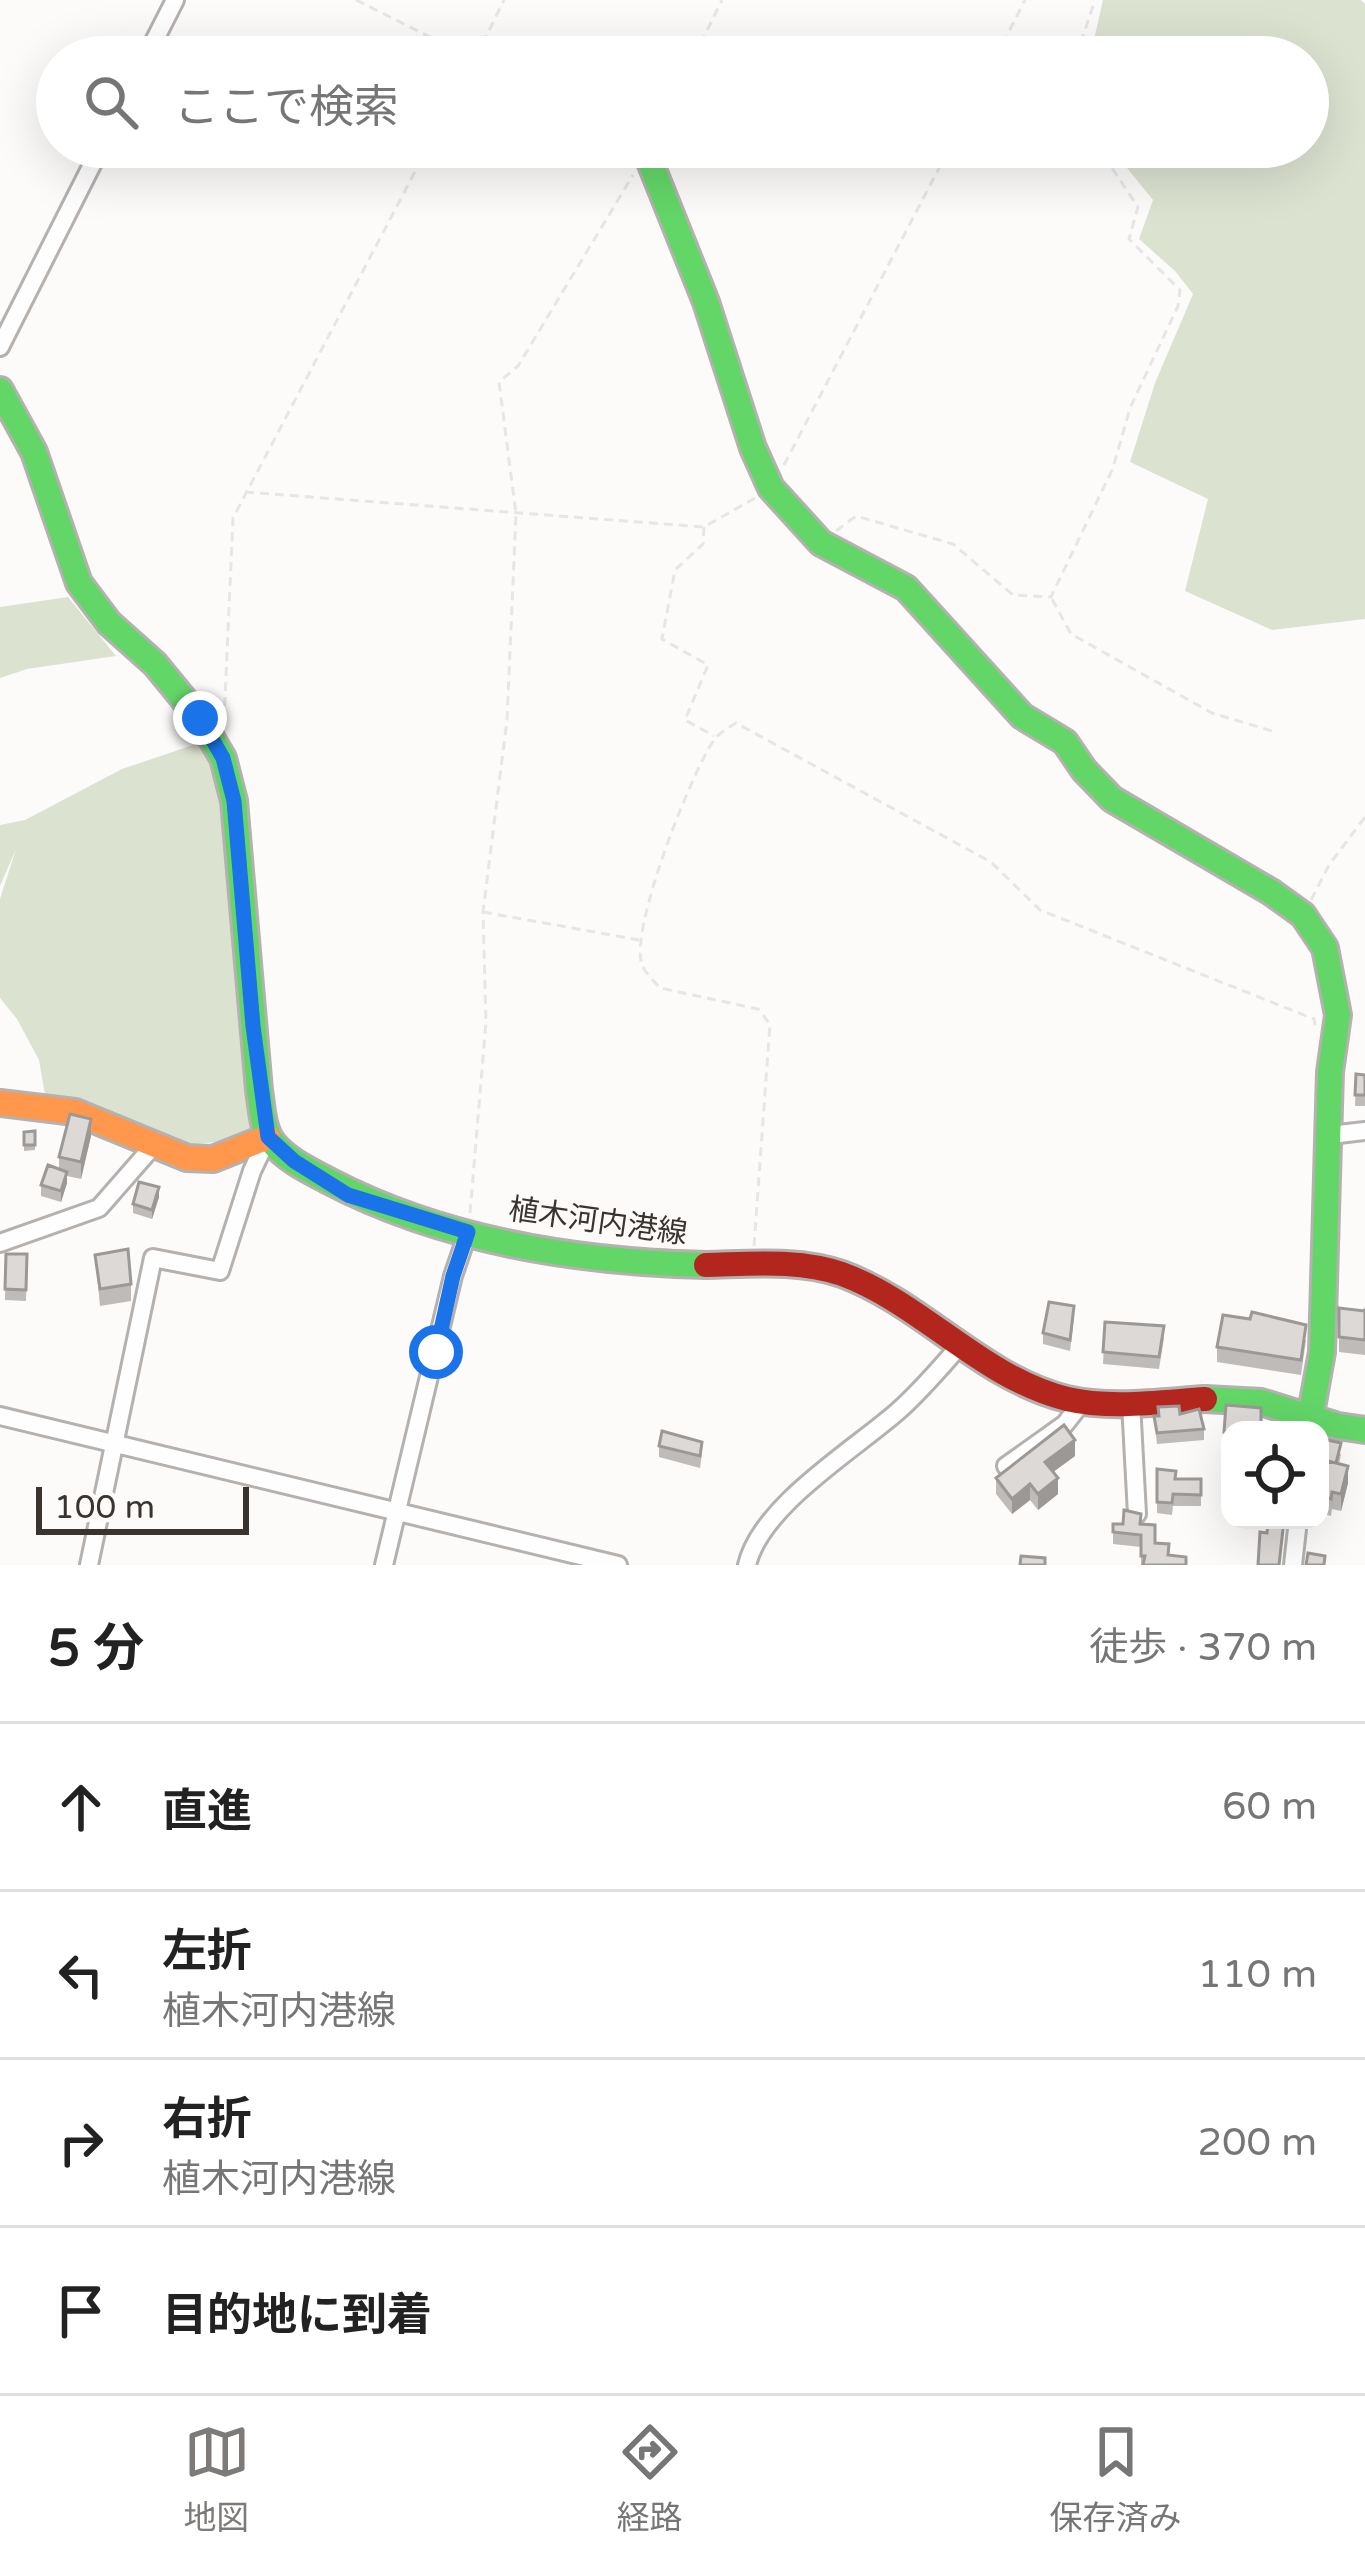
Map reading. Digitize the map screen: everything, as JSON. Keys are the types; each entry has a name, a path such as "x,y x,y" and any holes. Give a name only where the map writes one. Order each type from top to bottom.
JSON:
{"main road":[{"path":"649,168 706,302 752,448 771,488 821,543 906,588 1022,716 1065,742 1112,799 1303,915 1325,948 1338,1015 1330,1072 1322,1352 1309,1421"},
{"path":"0,390 34,452 79,583 109,623 155,664 185,700 223,758 234,801 253,1026 268,1137 213,1159 188,1158 75,1112 0,1103"},
{"name":"植木河内港線","path":"268,1137 294,1161 348,1195 468,1232 568,1253 817,1268 840,1274 882,1292 1003,1372 1042,1391 1083,1401 1131,1403 1225,1397 1267,1402 1302,1421"},
{"name":"植木河内港線","path":"1329,1428 1365,1430"}],"street":[{"path":"157,36 175,0"},
{"path":"0,347 90,168"},
{"path":"1330,1135 1365,1131"},
{"path":"89,1565 153,1258 220,1271 268,1137"},
{"path":"0,1243 99,1208 155,1144"},
{"path":"384,1565 453,1276 468,1232"},
{"path":"747,1565 753,1541 780,1512 900,1409 962,1343"},
{"path":"1006,1466 1065,1424 1083,1401"},
{"path":"1131,1403 1138,1514"},
{"path":"0,1415 618,1565"},
{"path":"1293,1565 1297,1529"}],"path":[{"path":"356,0 430,36"},
{"path":"484,36 504,0"},
{"path":"704,36 722,0"},
{"path":"1007,36 1025,0"},
{"path":"1083,36 1095,0"},
{"path":"223,758 233,518 417,168"},
{"path":"468,1232 486,1022 483,912 508,719 516,514 499,382 518,366 631,168"},
{"path":"245,492 704,527 771,488 939,168"},
{"path":"1051,598 1113,468 1130,408 1178,306 1180,290 1130,239 1138,207 1112,168"},
{"path":"821,543 856,516 953,544 1013,595 1051,598"},
{"path":"704,527 703,544 675,569 662,639 708,665 685,720 716,737"},
{"path":"1051,598 1071,634 1212,713 1272,731"},
{"path":"753,1265 770,1024 758,1009 660,988 642,965 641,940 660,862 716,737 736,722 991,862 1040,910 1313,1018 1319,1036"},
{"path":"1303,915 1329,866 1365,817"},
{"path":"483,912 641,940"}],"green space":[{"path":"1103,0 1361,0 1365,4 1365,619 1272,630 1185,591 1208,499 1130,462 1155,383 1193,294 1139,239 1153,200 1127,168 1329,168 1329,36 1095,36"},
{"path":"68,597 116,656 27,669 0,678 0,607"},
{"path":"199,743 234,801 268,1137 183,1145 88,1105 45,1095 39,1060 0,998 0,899 16,849 0,886 0,825 25,820 122,769"}],"building":[{"path":"1356,1074 1365,1075 1365,1095 1355,1095"},
{"path":"70,1114 91,1119 81,1162 59,1157"},
{"path":"35,1131 35,1145 24,1145 24,1132"},
{"path":"48,1165 67,1172 61,1191 41,1185"},
{"path":"139,1182 159,1187 152,1210 133,1204"},
{"path":"128,1249 131,1284 100,1289 95,1255"},
{"path":"6,1254 27,1254 26,1290 5,1289"},
{"path":"1049,1302 1074,1306 1070,1340 1043,1333"},
{"path":"1339,1308 1365,1309 1365,1340 1339,1337"},
{"path":"1252,1312 1306,1325 1301,1360 1217,1347 1223,1315 1250,1319"},
{"path":"1105,1322 1164,1326 1159,1357 1103,1352"},
{"path":"1226,1405 1261,1408 1261,1421 1225,1421"},
{"path":"1179,1406 1180,1414 1199,1409 1204,1429 1157,1433 1154,1416 1159,1416 1158,1407"},
{"path":"1064,1425 1075,1440 1045,1462 1058,1478 1038,1494 1030,1484 1012,1499 996,1478"},
{"path":"662,1431 702,1442 700,1456 659,1446"},
{"path":"1329,1440 1341,1443 1336,1463 1329,1462"},
{"path":"1329,1461 1348,1466 1341,1494 1332,1492 1331,1499"},
{"path":"1157,1469 1176,1471 1175,1479 1201,1479 1201,1495 1173,1494 1172,1503 1157,1502"},
{"path":"1124,1510 1141,1514 1140,1524 1155,1525 1155,1543 1169,1544 1168,1555 1186,1557 1186,1565 1143,1565 1141,1535 1113,1532 1113,1524 1123,1524"},
{"path":"1267,1529 1283,1529 1279,1565 1258,1565 1260,1532"},
{"path":"1308,1553 1325,1556 1324,1565 1306,1565"},
{"path":"1021,1556 1045,1558 1045,1565 1020,1565"}],"traffic: fast":[{"path":"652,168 706,302 753,448 771,488 821,543 906,588 1022,716 1065,742 1112,799 1271,892 1303,915 1325,948 1338,1015 1330,1072 1322,1352 1310,1421"},
{"path":"0,390 34,452 79,583 109,623 155,664 200,719 223,758 234,801 259,1090 273,1143 305,1168 371,1201 463,1232 559,1253 706,1265"},
{"path":"1205,1399 1261,1402 1365,1430"}],"traffic: slow":[{"path":"0,1103 75,1112 187,1158 213,1159 268,1137"}],"traffic: jam":[{"path":"706,1265 792,1264 842,1274 899,1303 1007,1375 1067,1399 1118,1404 1205,1399"}],"route":[{"path":"200,718 223,758 234,801 253,1026 268,1137 294,1161 348,1195 468,1232 436,1352"}]}
